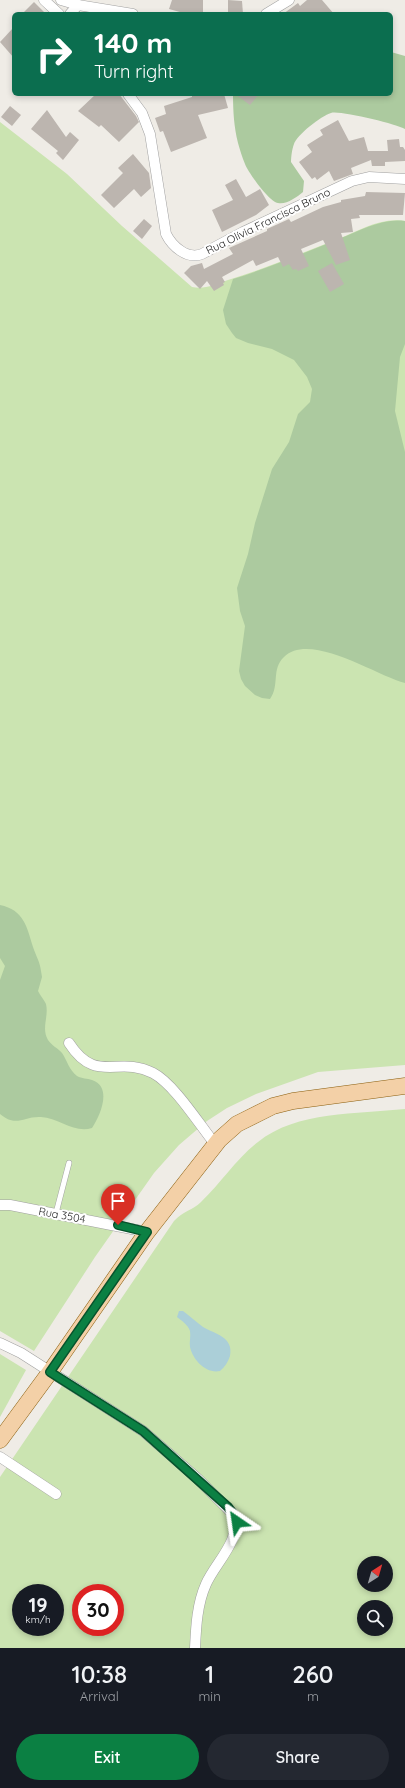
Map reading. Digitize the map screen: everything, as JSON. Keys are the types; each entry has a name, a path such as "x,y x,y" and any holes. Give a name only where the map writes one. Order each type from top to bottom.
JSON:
{"main road":[{"path":"0,1440 50,1372 147,1232 215,1144 237,1124 273,1106 405,1086"}],"street":[{"path":"44,0 57,12"},
{"path":"62,0 78,5 121,12"},
{"path":"269,12 289,0"},
{"path":"72,12 78,5"},
{"name":"Rua Olívia Francisca Bruno","path":"130,96 142,112 150,134 166,234 175,247 187,254 198,256 243,232 352,181 373,177 405,179"},
{"path":"69,1043 81,1058 97,1068 130,1067 141,1069 157,1076 170,1088 215,1144"},
{"name":"Rua 3504","path":"0,1205 10,1205 147,1232"},
{"path":"0,1343 21,1353 143,1431 198,1479 234,1515 237,1522 235,1531 228,1548 206,1584 200,1602 195,1648"},
{"path":"0,1456 56,1494"}],"lane":[{"path":"56,1214 69,1163"}],"green space":[{"path":"393,53 405,56 405,129 356,115 331,113 327,115 304,131 293,146 291,162 304,181 303,192 288,202 278,203 269,198 250,173 245,164 238,143 233,96 393,96"},
{"path":"0,122 67,174 122,226 192,287 196,288 210,286 256,271 378,223 396,220 405,221 405,1065 318,1072 256,1094 227,1108 207,1121 179,1145 154,1173 95,1257 34,1351 0,1331"},
{"path":"388,221 405,221 405,344 400,357 395,411 405,452 405,683 326,652 310,649 296,650 284,657 280,662 276,672 275,688 270,699 262,698 255,695 245,686 239,671 245,626 240,611 237,588 272,469 289,442 298,414 310,402 312,389 307,377 294,360 272,349 248,343 236,338 226,324 223,310 233,279 274,265 372,225"},
{"path":"0,905 8,907 19,915 29,933 39,962 42,977 38,991 46,1004 47,1013 45,1031 48,1040 62,1053 74,1074 79,1077 92,1080 102,1089 103,1102 92,1128 79,1129 41,1117 16,1121 6,1118 0,1114 0,980 5,966 0,958"},
{"path":"405,1109 405,1648 0,1648 0,1477 174,1221 201,1202 250,1149 273,1132 290,1124 309,1119 348,1113"},
{"path":"0,1354 26,1370 0,1417"}],"water":[{"path":"179,1311 183,1311 203,1327 218,1334 229,1344 230,1356 220,1371 205,1368 194,1357 190,1347 190,1331 177,1317"}],"building":[{"path":"172,0 203,0 203,12 180,12 169,9"},
{"path":"228,0 242,1 243,12 228,12"},
{"path":"307,0 322,0 332,12 286,12 298,3 300,6"},
{"path":"34,2 44,12 24,12"},
{"path":"12,29 12,56 0,42"},
{"path":"94,96 121,96 139,122 119,142 101,125 99,127 78,111"},
{"path":"225,96 228,108 198,115 207,138 171,152 163,131 160,132 155,118 166,114 164,106 192,97"},
{"path":"238,96 257,96 250,105"},
{"path":"10,106 21,115 12,126 1,117"},
{"path":"47,110 66,137 70,132 79,140 63,160 56,153 58,151 31,129"},
{"path":"338,120 349,141 364,137 368,151 388,151 387,140 399,139 400,147 403,147 405,150 405,161 385,162 385,166 372,166 371,160 351,168 353,174 334,181 329,171 317,180 315,177 312,179 299,162 312,152 307,145 323,135 320,130"},
{"path":"133,154 149,173 151,188 141,197 134,189 114,208 101,195 123,173 118,168"},
{"path":"236,179 246,197 260,189 269,205 256,215 222,232 212,210 233,200 225,185"},
{"path":"366,192 405,193 403,215 359,215 360,218 351,219 353,232 341,233 350,260 336,265 323,240 301,249 309,266 298,271 296,269 293,270 289,264 283,267 278,257 256,266 253,260 222,277 225,282 223,283 224,285 214,291 207,281 200,289 184,273 191,266 202,263 204,269 233,254 229,248 267,231 267,229 289,219 291,222 323,207 341,202 341,200 365,196"},
{"path":"144,219 152,226 142,239 133,231"},
{"path":"332,263 344,284 330,292 318,271"}],"route":[{"path":"118,1225 147,1232 50,1372 143,1431 228,1507 237,1522"}]}
